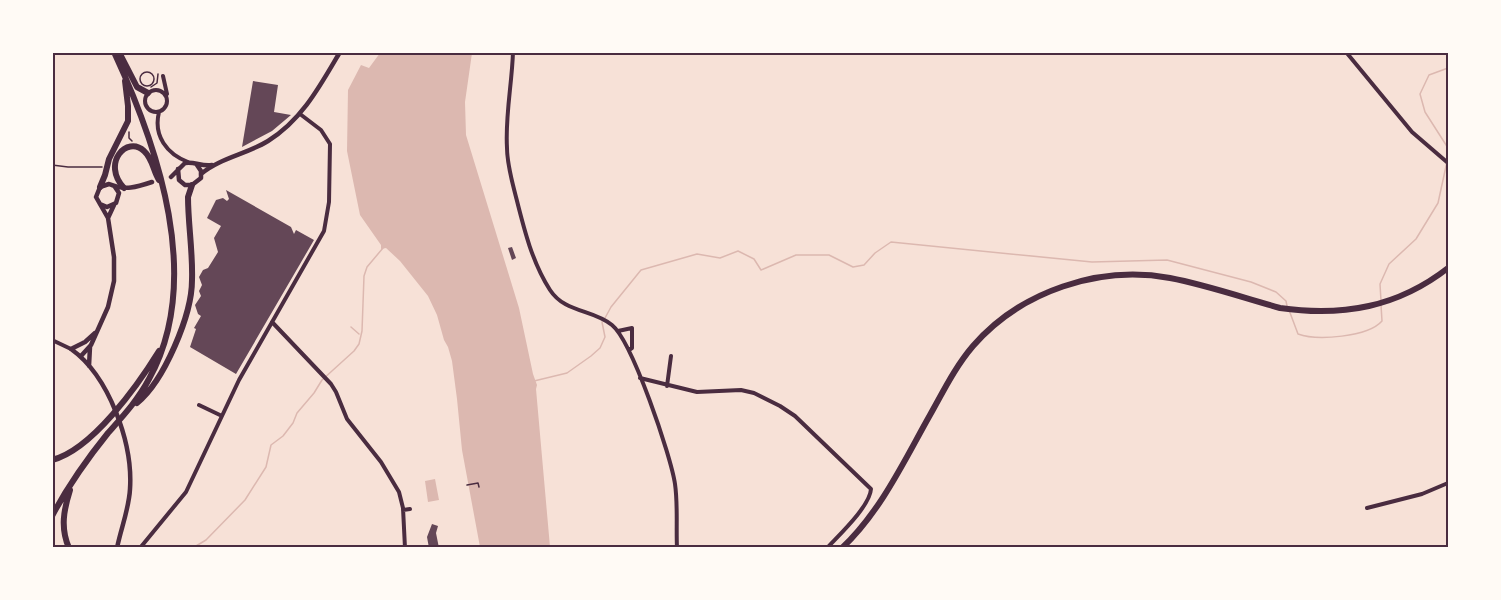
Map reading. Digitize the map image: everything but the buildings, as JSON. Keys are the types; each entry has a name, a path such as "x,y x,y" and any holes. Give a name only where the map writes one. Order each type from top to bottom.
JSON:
{"highway":[{"path":"114,52 150,139 163,186 172,242 175,280 168,329 159,360 132,408"},
{"path":"119,52 137,87 148,93"},
{"path":"100,187 109,159 128,121 129,106 124,83 126,77"},
{"path":"128,188 115,176 116,159 125,148 134,147 142,149 149,157 155,175 163,186"},
{"path":"52,516 73,480 109,433 142,399 162,371 189,306 192,282 188,197 192,185"},
{"path":"843,548 886,492 956,370 973,346 1012,311 1032,300 1081,281 1110,276 1138,275 1171,278 1298,311 1353,310 1387,301 1424,285 1449,268"},
{"path":"52,460 71,453 105,421 125,400 162,346"},
{"path":"69,548 63,514 73,480"},
{"path":"848,548 851,539"}],"street":[{"path":"201,174 215,165 268,141 288,127 307,106 340,52"},
{"path":"513,52 507,148 526,235 536,265 552,293 560,302 569,308 588,313 612,325 629,350 668,455 675,484 677,548"},
{"path":"1346,52 1412,132 1449,163"},
{"path":"157,90 163,76 167,105 159,112 157,127 165,146 173,156 188,162 197,165 215,165"},
{"path":"159,112 152,111 147,106 145,100 148,93 157,90 163,92 167,98"},
{"path":"140,548 184,496 239,380 322,235 328,211 330,144 321,130 300,114"},
{"path":"188,162 182,164 170,178 179,180 185,185 192,185 199,181 201,174 197,165"},
{"path":"178,169 179,180"},
{"path":"88,366 91,345 108,307 114,281 114,257 108,218 96,194 100,187 109,184 128,188 152,182"},
{"path":"115,187 119,197"},
{"path":"108,218 119,197 128,188"},
{"path":"100,204 107,207 114,205"},
{"path":"272,322 318,368 336,392 347,419 387,470 399,492 403,510 405,548"},
{"path":"618,331 632,328 632,348 629,350"},
{"path":"71,349 85,342 95,333"},
{"path":"52,340 80,355 113,406 126,440 131,476 130,489 117,548"},
{"path":"80,355 85,342"},
{"path":"80,355 91,345"},
{"path":"667,386 671,356"},
{"path":"640,378 697,392 741,390 754,393 795,416 871,489 871,496 860,511 827,548"},
{"path":"199,405 222,416"},
{"path":"1367,508 1422,494 1449,483"},
{"path":"403,510 410,509"},
{"path":"860,511 867,519"}],"path":[{"path":"141,81 146,85 152,85 154,81 154,76 145,72 141,75 140,85 154,86 158,81 158,74"},
{"path":"131,128 129,137 135,141"},
{"path":"52,165 68,168 107,167"},
{"path":"478,479 479,487"},
{"path":"467,485 478,483"}],"shaded area":[{"path":"380,53 472,53 465,102 466,135 519,308 537,385 550,547 480,547 462,450 452,361 437,315 428,296 400,261 386,248 381,249 381,245 360,215 347,151 348,90 361,65 369,68"},
{"path":"435,479 439,500 428,502 425,481"}],"waterway":[{"path":"1448,68 1429,75 1420,94 1425,112 1448,148"},
{"path":"1381,301 1380,284 1389,264 1416,239 1438,203 1448,157"},
{"path":"605,318 641,270 697,254 720,258 738,251 754,259 761,270 796,255 829,255 853,267 864,265 875,253 891,242 1092,262 1167,260 1251,282 1276,292 1286,301 1287,306"},
{"path":"186,548 196,546 206,540 245,500 266,467 271,445 283,436 322,380 359,344 362,331 364,276 367,267 383,248"},
{"path":"1289,310 1298,334 1329,337 1354,334 1375,326 1382,321 1381,305"},
{"path":"534,381 567,373 591,356 600,348 605,337 602,322"},
{"path":"351,327 359,334"}]}
